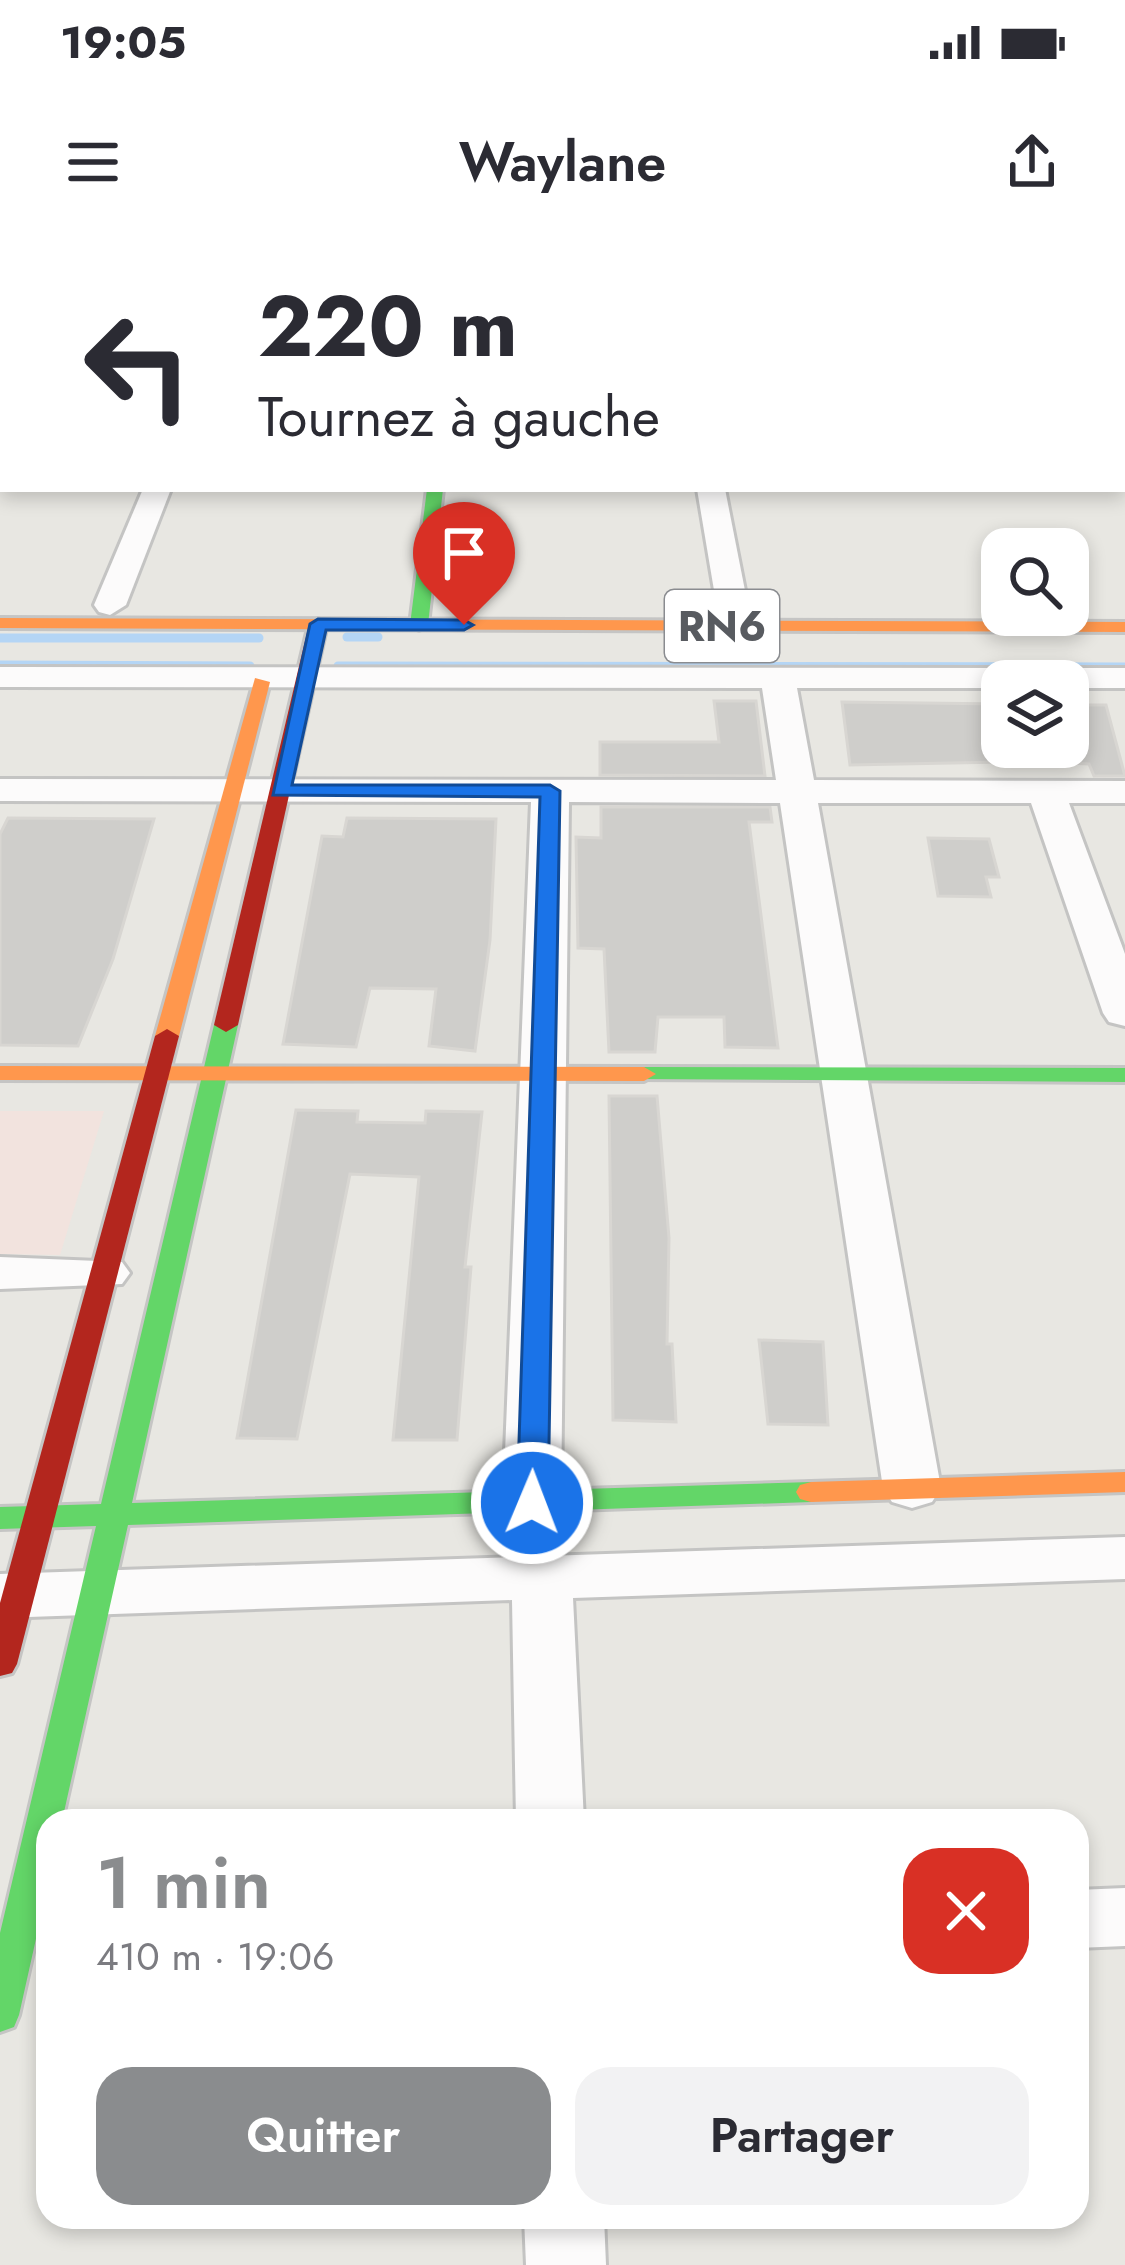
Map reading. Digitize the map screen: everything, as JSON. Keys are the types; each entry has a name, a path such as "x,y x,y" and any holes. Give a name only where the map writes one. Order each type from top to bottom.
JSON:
{"main road":[{"path":"419,625 435,492"},
{"name":"RN6","path":"0,623 1125,627"},
{"path":"0,1664 9,1595 39,1517 276,624"},
{"path":"45,1809 318,624"},
{"path":"0,1073 1125,1075"},
{"path":"0,1518 1125,1483"},
{"path":"4,1980 36,1848"}],"street":[{"path":"110,605 156,492"},
{"path":"712,492 736,626"},
{"path":"0,677 1125,678"},
{"path":"778,678 912,1488"},
{"path":"0,790 1125,792"},
{"path":"532,1503 550,791"},
{"path":"1046,792 1125,1013"},
{"path":"0,1273 104,1273"},
{"path":"9,1595 1125,1558"},
{"path":"542,1577 550,1809"},
{"path":"1089,1918 1125,1917"},
{"path":"564,2229 566,2265"}],"shaded area":[{"path":"0,1111 104,1111 60,1255 0,1254"}],"building":[{"path":"714,701 756,701 765,776 600,775 600,742 719,742"},
{"path":"842,702 981,704 981,762 850,765"},
{"path":"1089,705 1106,705 1125,776 1094,776 1089,764"},
{"path":"601,807 770,807 772,822 749,822 778,1048 725,1047 724,1017 658,1017 655,1052 609,1052 604,949 578,948 576,837 601,838"},
{"path":"8,818 154,819 113,959 78,1046 0,1045 0,834"},
{"path":"347,818 496,819 490,940 475,1051 429,1046 436,989 370,988 356,1047 283,1044 322,836 343,837"},
{"path":"928,838 989,839 999,877 986,877 991,897 938,896"},
{"path":"609,1096 657,1096 669,1238 667,1344 672,1344 676,1422 613,1420"},
{"path":"296,1110 358,1111 357,1122 425,1123 426,1111 482,1112 465,1267 471,1267 457,1440 393,1440 419,1177 350,1174 297,1439 237,1438"},
{"path":"759,1340 823,1342 828,1425 768,1424"}],"waterway":[{"path":"347,637 378,637"},
{"path":"0,638 259,638"},
{"path":"0,665 250,666"},
{"path":"338,666 1125,667"}],"traffic: fast":[{"path":"419,625 435,492"},
{"path":"47,1809 226,1025"},
{"path":"644,1074 1125,1075"},
{"path":"0,1518 811,1492"},
{"path":"0,2015 36,1857"}],"traffic: slow":[{"path":"0,623 1125,627"},
{"path":"167,1036 261,682"},
{"path":"0,1073 644,1074"},
{"path":"811,1492 1125,1482"}],"traffic: jam":[{"path":"226,1025 318,624"},
{"path":"0,1664 167,1036"}],"route":[{"path":"464,625 318,624 280,791 550,791 532,1503"}]}
